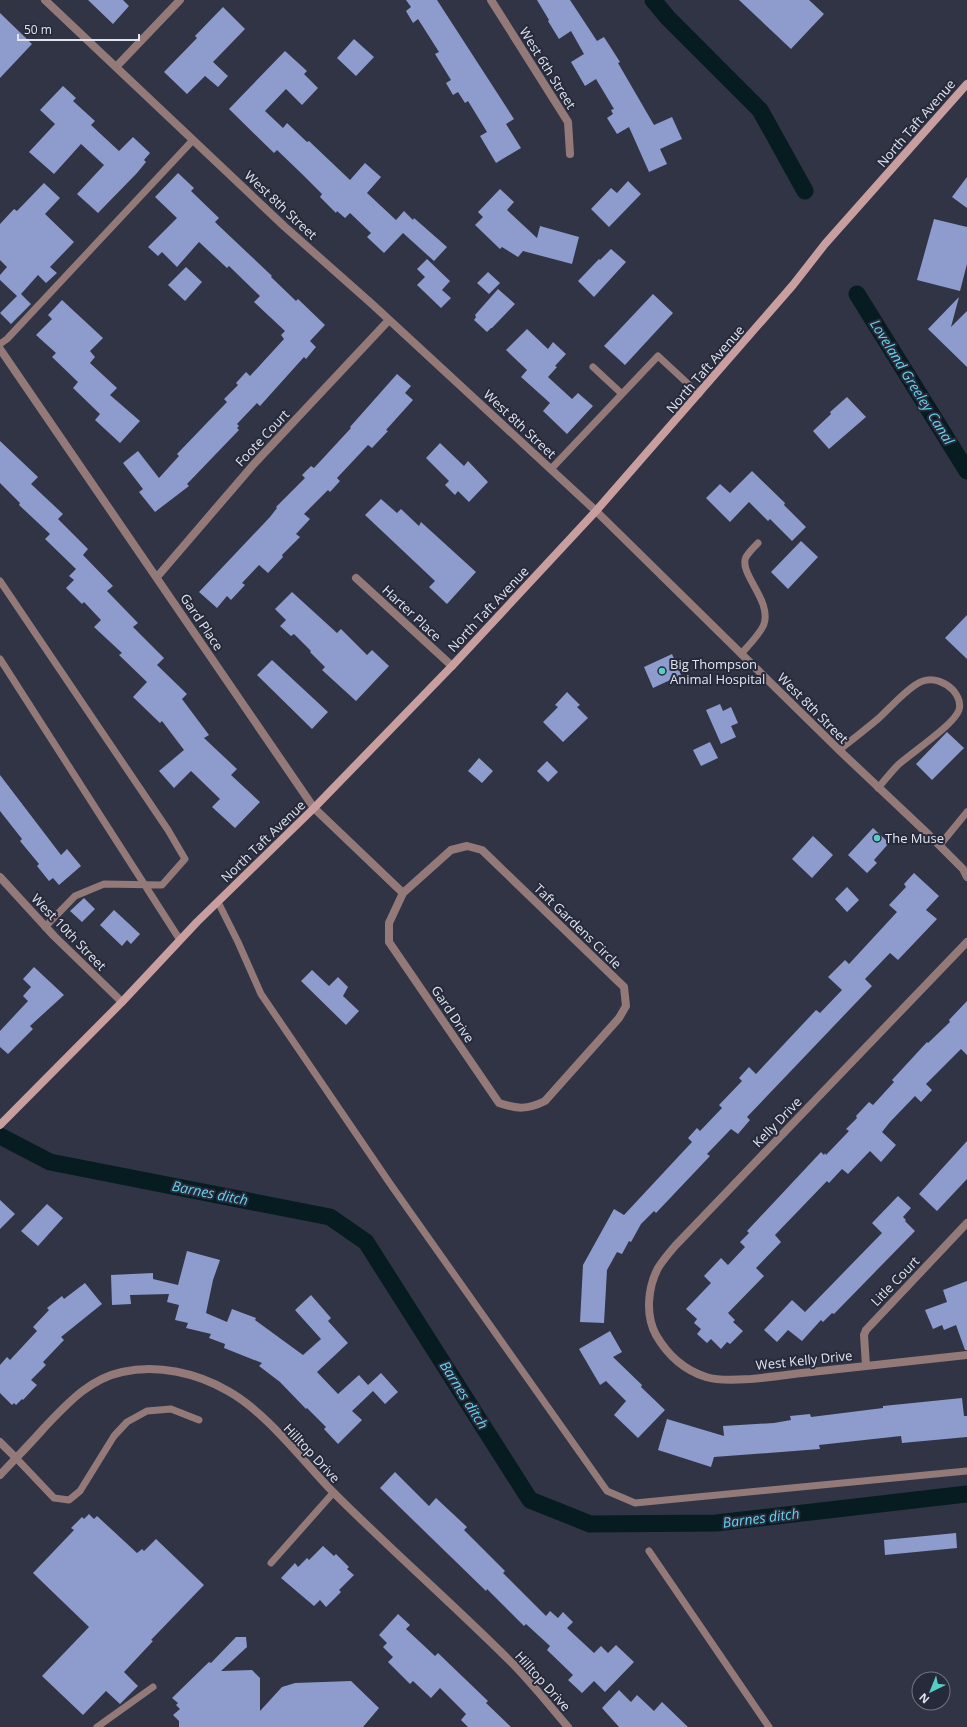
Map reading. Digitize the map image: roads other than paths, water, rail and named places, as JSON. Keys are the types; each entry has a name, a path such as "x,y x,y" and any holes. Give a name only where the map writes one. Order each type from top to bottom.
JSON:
{"main road":[{"name":"North Taft Avenue","path":"0,1125 122,1002 180,940 314,808 452,666 596,511 793,285 825,244 967,84"}],"street":[{"name":"West 8th Street","path":"45,0 285,227 390,320 596,511 878,788 940,845 963,869 967,876"},
{"path":"116,67 180,0"},
{"name":"West 6th Street","path":"491,0 568,122 570,154"},
{"name":"Foote Court","path":"157,576 253,466 390,320"},
{"name":"Gard Place","path":"0,349 157,576 314,808 403,894"},
{"name":"Harter Place","path":"356,578 452,666"},
{"name":"Taft Gardens Circle","path":"403,894 451,850 467,846 482,850 624,987 626,1006 619,1018 545,1101"},
{"name":"West 10th Street","path":"0,876 45,927 122,1002"},
{"name":"Gard Drive","path":"403,894 389,923 389,942 499,1103 515,1108 533,1107 545,1101"},
{"name":"Kelly Drive","path":"658,1338 650,1320 649,1305 651,1288 658,1268 675,1246 967,942"},
{"name":"Litle Court","path":"866,1366 864,1335 866,1330 967,1223"},
{"name":"West Kelly Drive","path":"658,1338 664,1348 680,1363 695,1373 718,1379 771,1377 967,1355"},
{"name":"Hilltop Drive","path":"0,1475 69,1403 88,1386 106,1376 124,1371 147,1369 170,1370 196,1377 226,1390 240,1398 260,1415 333,1492 512,1663 568,1727"},
{"path":"0,1442 16,1458"}],"lane":[{"path":"0,344 7,339 193,140"},
{"path":"551,469 658,356 698,394"},
{"path":"593,366 622,394"},
{"path":"741,654 764,625 765,610 760,594 746,569 746,558 758,543"},
{"path":"0,581 168,830 184,859 162,885 104,884 75,896 45,927"},
{"path":"0,659 142,884 180,940"},
{"path":"839,750 878,719 907,692 923,681 935,680 948,684 960,700 959,710 949,723 927,743 898,765 878,788"},
{"path":"940,845 967,812"},
{"path":"218,902 261,994 391,1185 607,1491 635,1503 967,1471"},
{"path":"16,1458 54,1498 69,1500 80,1491 114,1436 127,1422 147,1411 171,1409 198,1420"},
{"path":"271,1563 333,1492"},
{"path":"649,1551 770,1727"},
{"path":"97,1727 153,1687"}],"waterway":[{"name":"Loveland Greeley Canal","path":"653,0 668,18 760,110 805,191"},
{"name":"Loveland Greeley Canal","path":"857,294 967,471"},
{"name":"Barnes ditch","path":"0,1136 50,1162 330,1217 366,1242 530,1500 590,1524 716,1523 967,1494"}],"place":[{"name":"Big Thompson Animal Hospital","path":"662,671"},
{"name":"The Muse","path":"877,838"}]}
